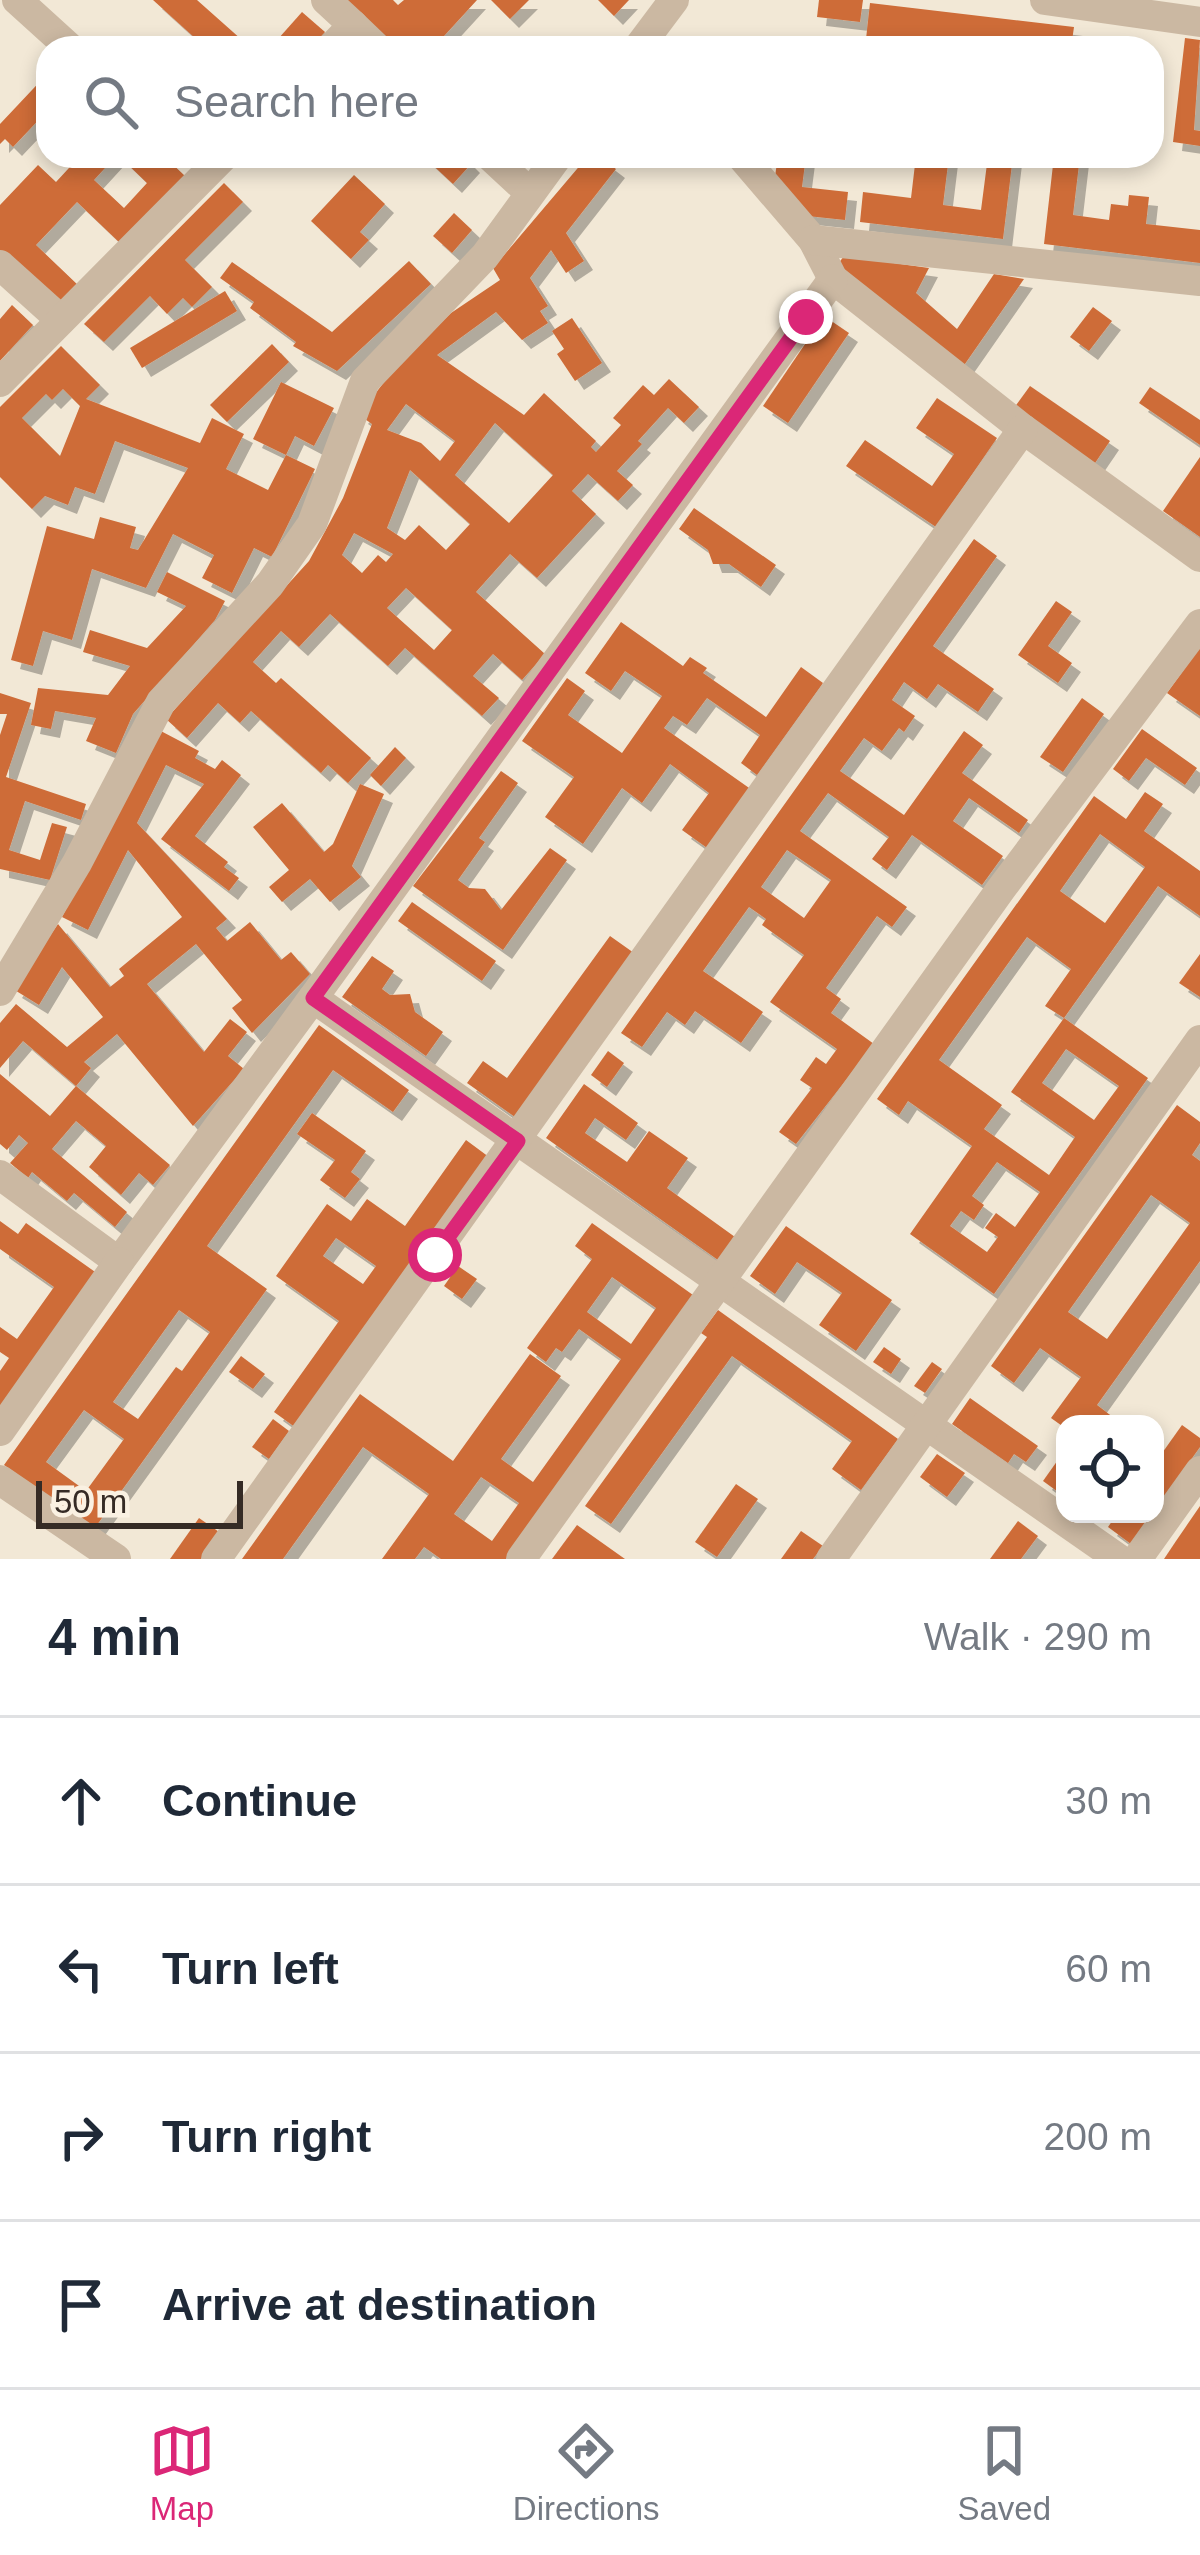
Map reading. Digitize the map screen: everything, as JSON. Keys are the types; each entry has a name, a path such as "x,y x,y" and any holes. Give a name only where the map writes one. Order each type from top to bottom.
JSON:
{"street":[{"path":"17,0 57,36"},
{"path":"326,0 364,36"},
{"path":"651,36 674,0"},
{"path":"1045,0 1200,22"},
{"path":"343,36 353,26"},
{"path":"0,382 201,168"},
{"path":"503,168 530,194"},
{"path":"0,991 77,863 161,702 270,584 312,524 365,381 484,256 548,168"},
{"path":"751,168 813,240 833,280 1023,429 1200,557"},
{"path":"813,240 1200,281"},
{"path":"0,265 62,320"},
{"path":"0,1431 833,280"},
{"path":"216,1559 1023,429"},
{"path":"521,1559 718,1280 1200,624"},
{"path":"313,998 1119,1559"},
{"path":"831,1559 1200,1040"},
{"path":"0,1175 118,1262"},
{"path":"1137,1559 1200,1471"},
{"path":"0,1480 116,1559"}],"building":[{"path":"153,0 197,0 238,36 193,36"},
{"path":"335,0 393,0 398,5 404,0 477,0 444,36 371,36"},
{"path":"491,0 529,0 510,19"},
{"path":"598,0 629,0 614,16"},
{"path":"819,0 863,0 860,22 817,17"},
{"path":"870,3 1074,27 1073,36 866,36"},
{"path":"302,12 325,32 321,36 281,36"},
{"path":"1185,38 1200,40 1194,130 1200,131 1200,146 1173,142"},
{"path":"36,86 36,123 13,147 5,139 0,144 0,124"},
{"path":"36,167 56,182 69,168 105,168 94,180 124,208 147,183 131,168 177,168 185,176 121,244 77,202 36,245 80,287 60,308 0,251 0,205"},
{"path":"436,168 467,168 453,184"},
{"path":"578,168 615,168 566,233 584,261 566,273 551,250 530,278 548,306 540,311 548,323 522,340 496,312 437,355 524,415 544,393 596,441 591,447 596,452 621,425 613,418 643,385 654,395 669,379 699,407 684,423 668,408 638,441 642,444 617,471 633,485 618,501 588,474 572,491 596,514 537,578 510,554 476,592 545,654 522,680 493,654 473,676 499,698 482,716 405,648 388,666 330,614 299,647 281,631 253,662 276,683 281,678 371,758 348,783 328,765 321,773 251,711 240,723 218,703 187,738 166,719 309,561 343,498 372,424 359,415 397,365 451,313 500,280 493,268","holes":["406,404 455,441 440,461 421,443 387,430","495,423 553,475 509,523 455,475","410,470 470,524 446,550 419,525 405,540 387,528","354,533 393,554 386,562 378,555 362,573 342,555","406,588 452,630 434,650 387,608"]},
{"path":"776,168 804,168 802,187 848,192 845,220 798,215 774,183"},
{"path":"915,168 948,168 943,205 981,210 986,168 1012,168 1003,239 860,222 863,192 911,198"},
{"path":"1053,168 1079,168 1073,215 1109,220 1111,204 1128,206 1129,195 1149,197 1146,224 1200,230 1200,263 1044,244"},
{"path":"354,175 385,204 360,232 369,240 351,259 311,221"},
{"path":"224,183 243,202 185,260 212,287 192,307 183,298 167,314 150,296 104,342 84,324"},
{"path":"454,213 472,230 452,253 433,236"},
{"path":"844,256 929,268 916,293 957,329 994,274 1024,279 960,371 838,264"},
{"path":"409,261 431,284 337,371 293,346 296,342 250,308 254,302 220,278 232,262 332,332"},
{"path":"225,291 237,311 142,368 130,348"},
{"path":"12,305 33,325 0,361 0,319"},
{"path":"1093,307 1112,321 1089,351 1070,337"},
{"path":"824,316 849,333 788,423 763,406"},
{"path":"572,318 602,363 575,381 557,354 564,349 552,331"},
{"path":"272,344 289,362 227,422 210,405"},
{"path":"61,346 100,385 86,399 200,443 212,418 244,434 226,469 268,490 286,455 315,469 272,557 254,548 232,593 202,578 214,555 173,534 146,588 92,569 72,640 43,631 33,666 11,660 47,526 94,539 100,517 136,527 130,548 138,550 188,468 115,441 95,494 75,487 68,505 45,496 32,509 0,477 0,407","holes":["63,389 80,406 60,456 22,418 46,394 52,400"]},
{"path":"281,382 334,408 314,446 295,436 286,455 253,439"},
{"path":"1030,386 1110,441 1095,463 1014,408"},
{"path":"1150,387 1200,420 1200,445 1139,403"},
{"path":"937,398 997,438 936,527 846,466 865,440 932,486 954,454 916,428"},
{"path":"1200,457 1200,537 1163,511"},
{"path":"694,508 776,565 761,587 729,564 713,564 708,550 679,529"},
{"path":"974,539 997,556 933,646 994,689 978,712 938,684 927,699 904,682 892,700 915,716 904,732 899,728 882,751 864,738 840,771 904,815 964,731 983,745 962,773 1028,820 1019,833 969,798 953,821 1003,856 982,885 912,835 887,870 872,859 889,837 828,793 800,831 907,907 892,927 877,916 826,988 841,999 831,1013 874,1044 796,1144 779,1132 812,1088 800,1080 816,1057 826,1064 837,1049 770,1002 804,955 762,925 766,919 749,907 703,971 763,1012 741,1043 695,1011 685,1025 667,1012 642,1047 621,1033","holes":["787,850 831,880 804,918 761,887"]},
{"path":"167,572 225,601 215,620 133,714 116,753 86,741 96,718 55,711 51,729 31,725 38,688 108,695 130,666 83,652 90,630 147,648 186,606 157,592"},
{"path":"1056,601 1072,612 1048,646 1072,663 1058,683 1018,655"},
{"path":"621,622 683,666 690,657 707,668 703,673 766,717 801,667 823,683 757,775 741,763 760,735 707,698 687,725 673,716 664,728 752,790 710,850 682,830 709,793 670,764 642,803 622,788 583,844 545,817 574,777 522,741 567,678 585,691 568,715 622,753 662,696 625,671 611,691 585,673"},
{"path":"1200,647 1200,716 1167,693"},
{"path":"0,693 31,703 6,777 86,804 81,820 25,801 9,850 40,860 52,823 67,827 50,880 0,869 0,735 7,714 0,714"},
{"path":"1082,698 1104,714 1063,772 1040,757"},
{"path":"157,729 199,751 195,758 215,769 222,760 241,775 195,836 228,862 224,867 239,878 229,891 161,839 204,784 166,765 137,823 227,919 216,928 227,941 250,922 281,960 291,952 310,974 252,1033 232,1008 242,1000 196,944 147,984 204,1052 230,1019 247,1032 228,1056 244,1069 193,1126 117,1034 84,1062 91,1068 76,1086 23,1041 0,1068 0,1023 16,1004 67,1047 103,1017 62,967 39,1005 13,989 58,924 110,987 124,976 119,969 182,917 128,850 88,930 62,917"},
{"path":"1142,729 1197,768 1185,785 1146,758 1129,781 1113,769"},
{"path":"395,747 406,758 381,786 370,775"},
{"path":"501,771 518,783 479,838 485,842 458,880 469,888 485,889 501,910 550,848 567,860 503,950 413,886"},
{"path":"360,784 384,794 352,866 361,877 330,902 310,879 282,902 269,887 289,870 253,827 282,803 324,852 333,844"},
{"path":"1145,792 1163,804 1144,831 1200,871 1200,916 1158,886 1064,1018 1148,1078 994,1294 910,1234 972,1146 908,1101 899,1115 877,1099 1094,796 1126,819","holes":["1100,834 1145,867 1105,923 1060,891","1027,937 1071,969 1045,1006 1064,1018 1011,1092 1075,1137 1049,1175 984,1129 1002,1105 939,1060","1066,1049 1119,1086 1094,1120 1042,1083","997,1162 1040,1192 1015,1227 996,1213 985,1228 998,1237 987,1252 950,1226 961,1211 974,1220 984,1205 972,1196"]},
{"path":"412,902 496,961 482,981 398,921"},
{"path":"610,936 634,953 515,1117 467,1083 483,1061 507,1078"},
{"path":"1200,954 1200,997 1179,983"},
{"path":"372,956 394,971 382,989 390,995 410,994 415,1012 443,1032 426,1056 342,997"},
{"path":"319,1025 409,1090 393,1112 333,1070 207,1246 267,1289 94,1529 4,1465","holes":["179,1310 210,1332 182,1371 176,1367 138,1419 113,1402","84,1410 124,1439 86,1491 46,1462"]},
{"path":"608,1051 624,1063 607,1087 591,1075"},
{"path":"0,1074 50,1116 76,1086 170,1165 153,1185 139,1173 121,1195 89,1167 106,1146 76,1121 52,1149 127,1212 115,1227 74,1193 67,1201 32,1172 28,1178 10,1163 28,1143 19,1135 7,1150 0,1144"},
{"path":"584,1084 638,1123 626,1140 595,1118 585,1133 627,1162 649,1131 688,1158 667,1188 735,1237 718,1260 546,1138"},
{"path":"1177,1105 1200,1122 1200,1143 1192,1155 1200,1161 1200,1261 1097,1405 1110,1415 1056,1415 1056,1422 1051,1418 1081,1377 1040,1348 1014,1383 991,1366","holes":["1151,1195 1190,1223 1107,1339 1068,1312"]},
{"path":"312,1113 366,1151 351,1172 360,1179 345,1198 320,1180 335,1160 297,1134"},
{"path":"466,1140 493,1160 299,1430 274,1412 339,1321 276,1276 327,1204 351,1221 367,1199 405,1226","holes":["336,1238 376,1266 363,1284 323,1256"]},
{"path":"0,1221 18,1234 26,1223 98,1274 0,1412 0,1371 9,1358 0,1352 0,1327 17,1339 54,1287 0,1249"},
{"path":"592,1223 693,1295 508,1559 441,1559 424,1547 415,1559 382,1559 429,1494 363,1447 283,1559 242,1559 360,1394 453,1461 530,1354 561,1376 501,1459 533,1482 621,1359 579,1329 562,1352 556,1348 546,1362 527,1348 592,1259 575,1246","holes":["612,1277 656,1308 631,1344 587,1312","481,1477 519,1503 492,1541 454,1514"]},
{"path":"786,1226 892,1300 856,1351 819,1325 842,1293 797,1262 775,1294 750,1276"},
{"path":"458,1266 477,1279 462,1299 444,1286"},
{"path":"718,1310 898,1439 861,1490 832,1469 852,1441 732,1356 611,1524 585,1506 707,1337 701,1333"},
{"path":"884,1347 901,1359 891,1374 873,1362"},
{"path":"241,1356 265,1374 253,1389 229,1372"},
{"path":"932,1362 942,1369 925,1393 914,1386"},
{"path":"970,1398 1038,1446 1026,1462 1014,1454 1008,1463 952,1424"},
{"path":"273,1419 289,1431 269,1459 252,1447"},
{"path":"1182,1425 1200,1438 1200,1447 1164,1497 1164,1450"},
{"path":"937,1454 965,1473 947,1497 920,1477"},
{"path":"1056,1463 1056,1490 1043,1481"},
{"path":"736,1484 758,1499 717,1557 695,1542"},
{"path":"1200,1506 1200,1559 1164,1559 1176,1541"},
{"path":"199,1518 222,1534 204,1559 170,1559"},
{"path":"1018,1521 1038,1536 1021,1559 990,1559"},
{"path":"1111,1523 1146,1523 1131,1544 1108,1527"},
{"path":"577,1525 625,1559 552,1559"},
{"path":"801,1531 823,1546 813,1559 781,1559"}],"route":[{"path":"435,1255 518,1141 313,998 806,317"}]}
